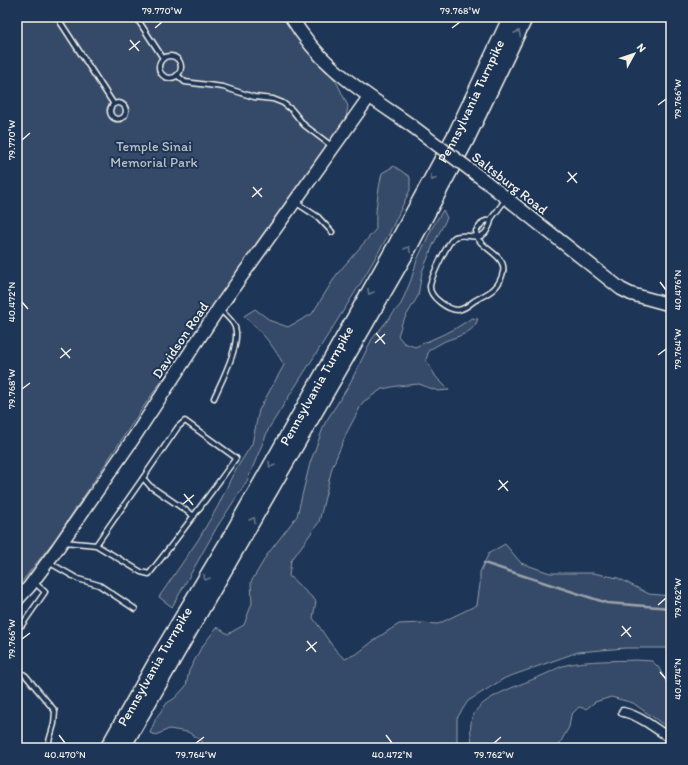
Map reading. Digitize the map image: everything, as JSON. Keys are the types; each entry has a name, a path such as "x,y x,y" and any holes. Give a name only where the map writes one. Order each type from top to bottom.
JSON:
{"highway":[{"name":"Pennsylvania Turnpike","path":"108,748 163,650 234,531 400,238 456,134 511,17"},
{"name":"Pennsylvania Turnpike","path":"122,748 406,253 466,140 525,17"}],"street":[{"name":"Saltsburg Road","path":"291,17 317,52 332,67 369,97 412,126 485,181 621,289 631,294 671,306"},
{"name":"Davidson Road","path":"17,600 48,561 133,438 219,308 369,97"},
{"path":"623,712 640,718 671,739"}],"lane":[{"path":"58,17 113,104"},
{"path":"136,17 163,58"},
{"path":"171,56 178,60 181,68 177,75 169,78 161,74 159,66 163,58 171,56"},
{"path":"177,75 185,82 223,87 254,97 273,99 283,103 292,110 304,125 334,148"},
{"path":"120,102 125,106 126,112 123,118 116,119 111,115 110,109 113,104 120,102"},
{"path":"491,218 491,225 484,235 477,238 467,235 456,236 451,240 441,258 430,286 436,300 453,309 464,309 492,292 500,281 503,271 502,263 477,238 476,231 483,222 491,218 506,198"},
{"path":"295,202 318,217 332,232"},
{"path":"214,398 231,359 237,333 234,324 219,308"},
{"path":"61,542 96,545 141,572 149,574 236,458 185,422 178,427 96,545"},
{"path":"143,478 150,486 194,516"},
{"path":"48,561 78,579 99,585 135,609"},
{"path":"17,620 22,624 45,592 33,581"},
{"path":"17,670 26,676 55,711 54,724 47,748"}],"green space":[{"name":"Temple Sinai Memorial Park","path":"17,17 285,17 337,83 348,106 345,123 146,403 56,538 17,588"},
{"path":"394,166 410,177 410,190 389,234 359,286 269,428 247,481 217,527 172,607 159,597 198,540 218,506 233,474 252,444 259,410 284,365 266,339 244,316 255,309 271,321 288,327 312,314 337,274 376,229 377,201 382,173"},
{"path":"443,210 447,218 434,243 422,272 418,296 402,323 398,336 404,343 415,347 453,330 472,318 478,319 473,328 469,331 445,341 429,350 426,360 436,377 449,390 438,391 419,384 397,386 382,389 363,402 347,432 332,468 319,522 291,561 289,576 316,601 313,618 332,645 345,659 358,653 377,638 399,624 438,624 477,605 480,572 489,553 505,544 521,563 550,573 593,573 618,578 649,594 671,596 671,646 667,648 625,648 578,652 505,678 468,701 457,718 457,748 204,748 202,741 188,732 169,729 156,735 150,733 156,718 167,703 175,698 186,686 189,671 201,648 217,627 228,634 244,625 252,603 251,582 267,555 297,516 310,463 325,423 349,385 372,339 401,304 417,260 432,228"},
{"path":"592,661 652,661 659,668 667,683 671,685 671,730 633,703 611,697 595,702 586,709 579,707 571,715 569,727 560,743 559,748 473,748 471,739 471,721 473,716 480,706 496,695 566,665"}],"waterway":[{"path":"484,563 607,603 671,608"}]}
